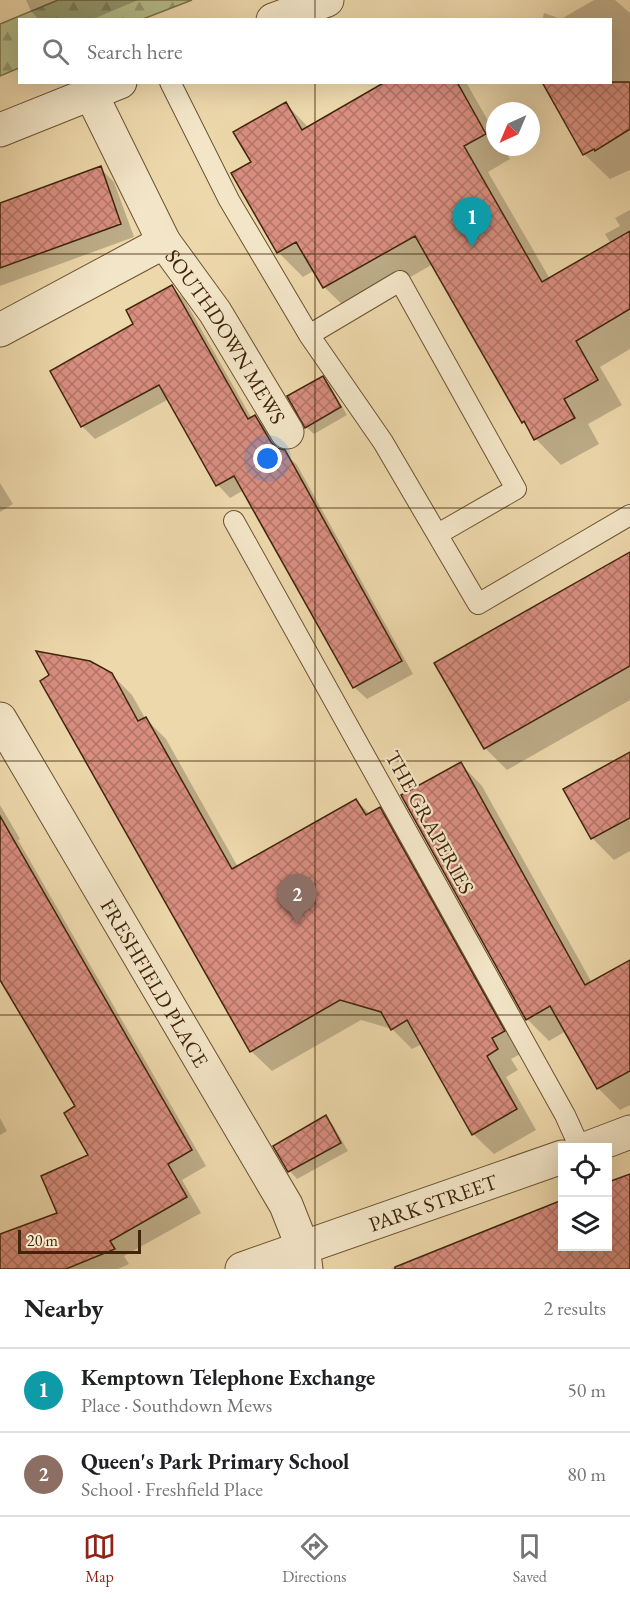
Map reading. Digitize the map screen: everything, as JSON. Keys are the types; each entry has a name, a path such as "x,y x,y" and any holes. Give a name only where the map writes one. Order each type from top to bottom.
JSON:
{"street":[{"path":"278,18 323,1"},
{"path":"0,130 105,88"},
{"name":"SOUTHDOWN MEWS","path":"105,88 164,242 214,312 287,432"},
{"name":"SOUTHDOWN MEWS","path":"0,330 164,242"},
{"name":"FRESHFIELD PLACE","path":"0,719 286,1205 305,1258"},
{"path":"601,1143 630,1132"},
{"name":"PARK STREET","path":"242,1269 305,1258 558,1159"}],"lane":[{"path":"171,84 229,200 309,335 383,442 478,604 630,514"},
{"path":"309,335 400,281 516,489 438,534"},
{"name":"THE GRAPERIES","path":"234,521 566,1115 578,1143"}],"green space":[{"path":"58,0 192,0 146,18 18,18 18,68 0,76 0,24"}],"building":[{"path":"630,82 630,129 595,151 594,149 583,155 543,84"},
{"path":"382,84 458,84 486,134 464,146 542,282 630,231 630,309 576,341 598,380 564,399 575,418 534,440 415,236 323,288 296,242 277,253 231,173 251,162 233,132 286,102 302,130"},
{"path":"101,166 121,224 0,268 0,203"},
{"path":"172,285 248,419 255,415 271,442 277,448 285,450 402,661 353,688 234,476 216,486 159,385 81,427 50,371 133,324 126,310"},
{"path":"323,376 341,407 305,428 287,396"},
{"path":"630,552 630,666 484,749 434,663"},
{"path":"36,651 90,661 112,673 138,721 146,717 232,869 356,799 366,815 380,807 505,1031 492,1038 498,1049 487,1056 517,1109 472,1135 407,1020 391,1030 381,1012 340,1000 250,1052 40,681 49,675"},
{"path":"630,752 630,818 591,839 563,789"},
{"path":"461,762 585,985 630,960 630,1071 597,1089 550,1006 526,1020 401,795"},
{"path":"0,816 192,1150 168,1164 187,1197 110,1241 115,1249 66,1269 0,1269 0,1234 57,1213 41,1176 88,1155 64,1113 75,1106 0,980"},
{"path":"326,1115 341,1143 288,1172 273,1146"},
{"path":"630,1174 630,1269 395,1269 395,1267 558,1202 558,1251 612,1251 612,1181"}],"place":[{"name":"Kemptown Telephone Exchange","path":"472,247"},
{"name":"Queen's Park Primary School","path":"297,924"}]}
